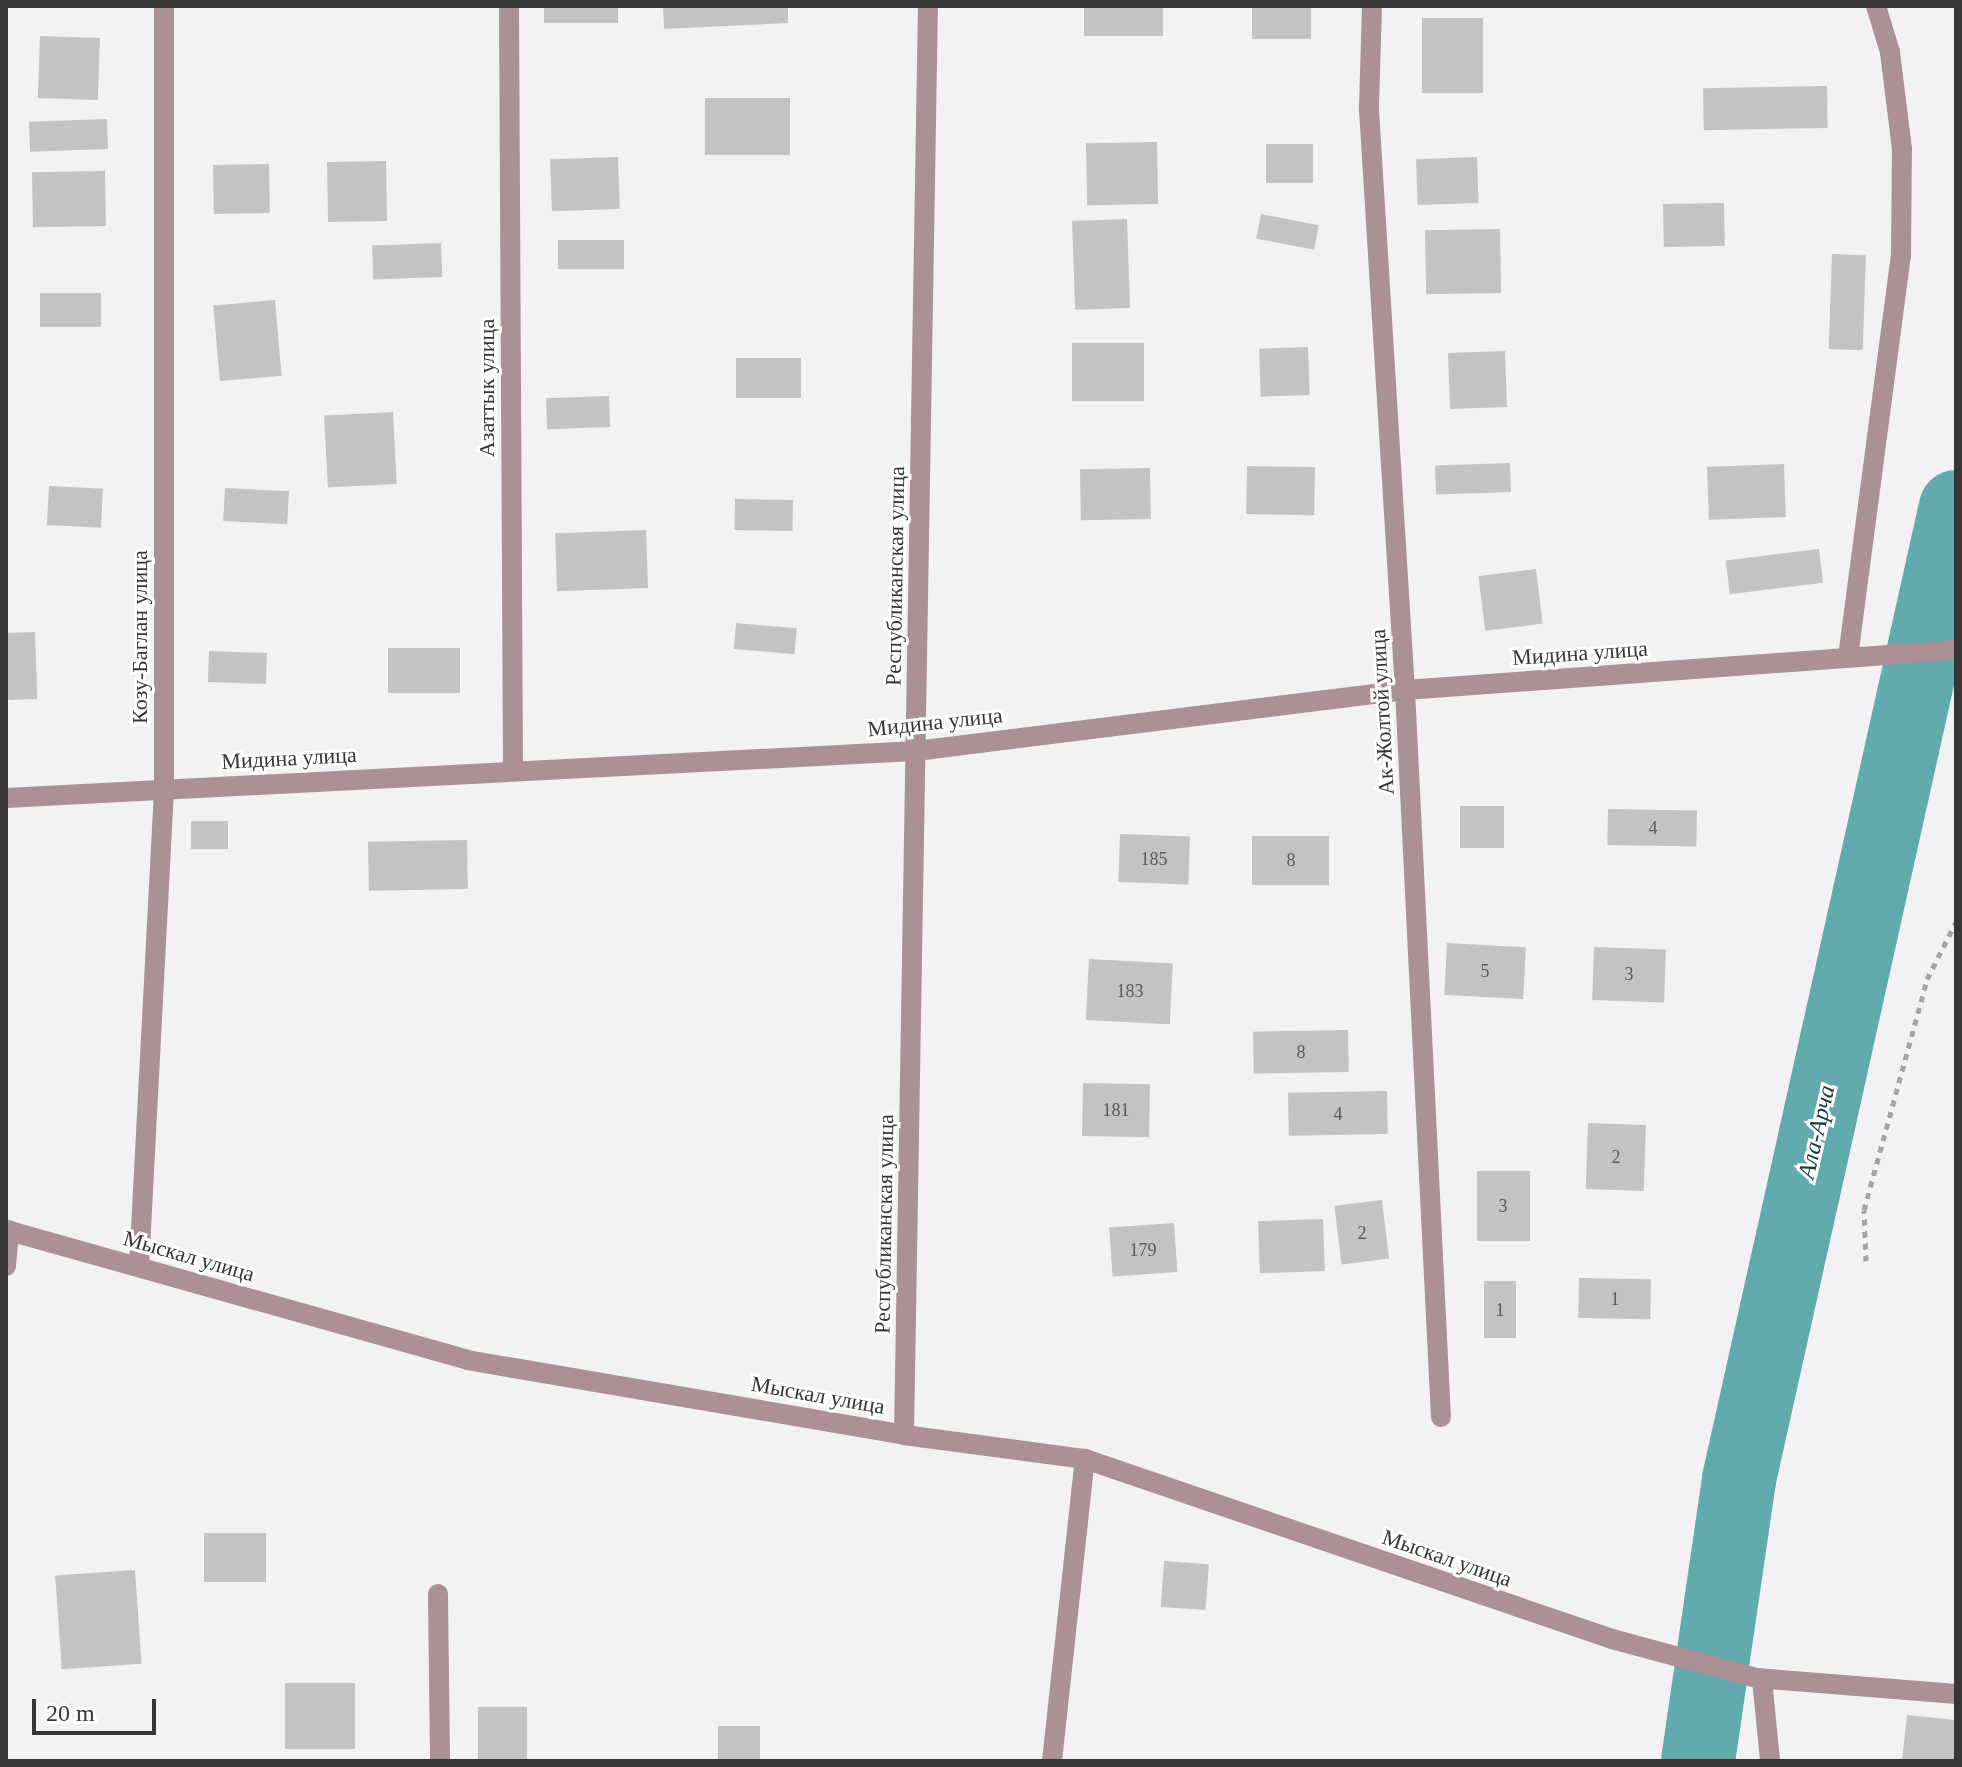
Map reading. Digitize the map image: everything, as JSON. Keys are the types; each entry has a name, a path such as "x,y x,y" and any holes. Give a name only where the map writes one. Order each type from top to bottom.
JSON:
{"street":[{"name":"Козу-Баглан улица","path":"139,1267 164,789 164,6"},
{"name":"Азаттык улица","path":"509,6 513,771"},
{"name":"Республиканская улица","path":"904,1435 928,6"},
{"name":"Ак-Жолтой улица","path":"1372,6 1369,110 1405,690 1441,1417"},
{"path":"1857,657 1901,256 1902,149 1890,52 1876,6"},
{"name":"Мидина улица","path":"6,798 916,751 1405,690 1956,650"},
{"path":"6,1266 8,1230"},
{"name":"Мыскал улица","path":"8,1230 467,1360 904,1435 1085,1459 1612,1639 1762,1679"},
{"path":"1052,1761 1085,1459"},
{"path":"438,1594 440,1761"},
{"path":"1770,1761 1762,1679 1956,1694"}],"path":[{"path":"1866,1261 1864,1210 1927,979 1956,922"}],"building":[{"path":"544,6 618,6 618,23 544,23"},
{"path":"663,6 788,6 788,23 664,29"},
{"path":"1084,6 1163,6 1163,36 1084,36"},
{"path":"1252,6 1311,6 1311,39 1252,39"},
{"path":"1422,18 1483,18 1483,93 1422,93"},
{"path":"40,36 100,38 98,100 38,98"},
{"path":"1827,86 1828,128 1704,130 1703,88"},
{"path":"705,98 790,98 790,155 705,155"},
{"path":"107,119 108,149 30,152 29,122"},
{"path":"1157,142 1158,204 1087,205 1086,143"},
{"path":"1266,144 1313,144 1313,183 1266,183"},
{"path":"618,157 620,209 552,211 550,159"},
{"path":"1477,157 1479,203 1418,205 1416,159"},
{"path":"386,161 387,221 328,222 327,162"},
{"path":"269,164 270,213 214,214 213,165"},
{"path":"105,171 106,226 33,227 32,172"},
{"path":"1724,203 1725,246 1664,247 1663,204"},
{"path":"1261,214 1319,225 1314,250 1256,239"},
{"path":"1127,219 1130,308 1075,310 1072,221"},
{"path":"1500,229 1501,293 1426,294 1425,230"},
{"path":"558,240 624,240 624,269 558,269"},
{"path":"441,243 442,277 373,279 372,245"},
{"path":"1832,254 1866,255 1863,350 1829,349"},
{"path":"40,293 101,293 101,327 40,327"},
{"path":"275,300 282,376 220,381 213,305"},
{"path":"1072,343 1144,343 1144,401 1072,401"},
{"path":"1308,347 1310,395 1261,397 1259,349"},
{"path":"1505,351 1507,407 1450,409 1448,353"},
{"path":"736,358 801,358 801,398 736,398"},
{"path":"609,396 610,427 547,429 546,398"},
{"path":"393,412 397,484 328,488 324,416"},
{"path":"1510,463 1511,492 1436,495 1435,466"},
{"path":"1784,464 1786,517 1709,520 1707,467"},
{"path":"1247,466 1315,467 1314,515 1246,514"},
{"path":"1150,468 1151,519 1081,520 1080,469"},
{"path":"49,486 103,489 101,528 47,525"},
{"path":"225,488 289,491 287,524 223,521"},
{"path":"735,499 793,500 792,531 734,530"},
{"path":"646,530 648,588 557,591 555,533"},
{"path":"1819,549 1823,583 1730,594 1726,560"},
{"path":"1536,569 1543,624 1485,631 1478,576"},
{"path":"736,623 797,628 795,654 734,649"},
{"path":"35,632 37,699 8,700 6,633"},
{"path":"388,648 460,648 460,693 388,693"},
{"path":"209,651 267,653 266,684 208,682"},
{"path":"1460,806 1504,806 1504,848 1460,848"},
{"path":"1608,809 1697,811 1696,847 1607,845"},
{"path":"191,821 228,821 228,849 191,849"},
{"path":"1120,834 1190,836 1188,884 1118,882"},
{"path":"1252,836 1329,836 1329,885 1252,885"},
{"path":"467,840 468,889 369,891 368,842"},
{"path":"1447,943 1526,947 1523,999 1444,995"},
{"path":"1594,947 1666,950 1664,1002 1592,1000"},
{"path":"1089,959 1173,963 1170,1024 1086,1020"},
{"path":"1348,1030 1349,1072 1254,1074 1253,1032"},
{"path":"1083,1083 1150,1084 1149,1137 1082,1136"},
{"path":"1387,1091 1388,1134 1289,1136 1288,1093"},
{"path":"1588,1123 1646,1125 1644,1191 1586,1189"},
{"path":"1477,1171 1530,1171 1530,1241 1477,1241"},
{"path":"1382,1200 1389,1259 1342,1264 1334,1206"},
{"path":"1323,1219 1325,1271 1260,1273 1258,1221"},
{"path":"1174,1223 1177,1272 1113,1276 1109,1228"},
{"path":"1579,1278 1651,1279 1650,1319 1578,1318"},
{"path":"1484,1281 1516,1281 1516,1338 1484,1338"},
{"path":"204,1533 266,1533 266,1582 204,1582"},
{"path":"1164,1561 1209,1564 1206,1610 1161,1607"},
{"path":"135,1570 142,1664 62,1669 55,1576"},
{"path":"285,1683 355,1683 355,1749 285,1749"},
{"path":"478,1707 527,1707 527,1761 478,1761"},
{"path":"1907,1715 1956,1720 1956,1761 1902,1761"},
{"path":"718,1726 760,1726 760,1760 718,1760"}],"waterway":[{"name":"Ала-Арча","path":"1698,1761 1739,1479 1956,507"}]}
